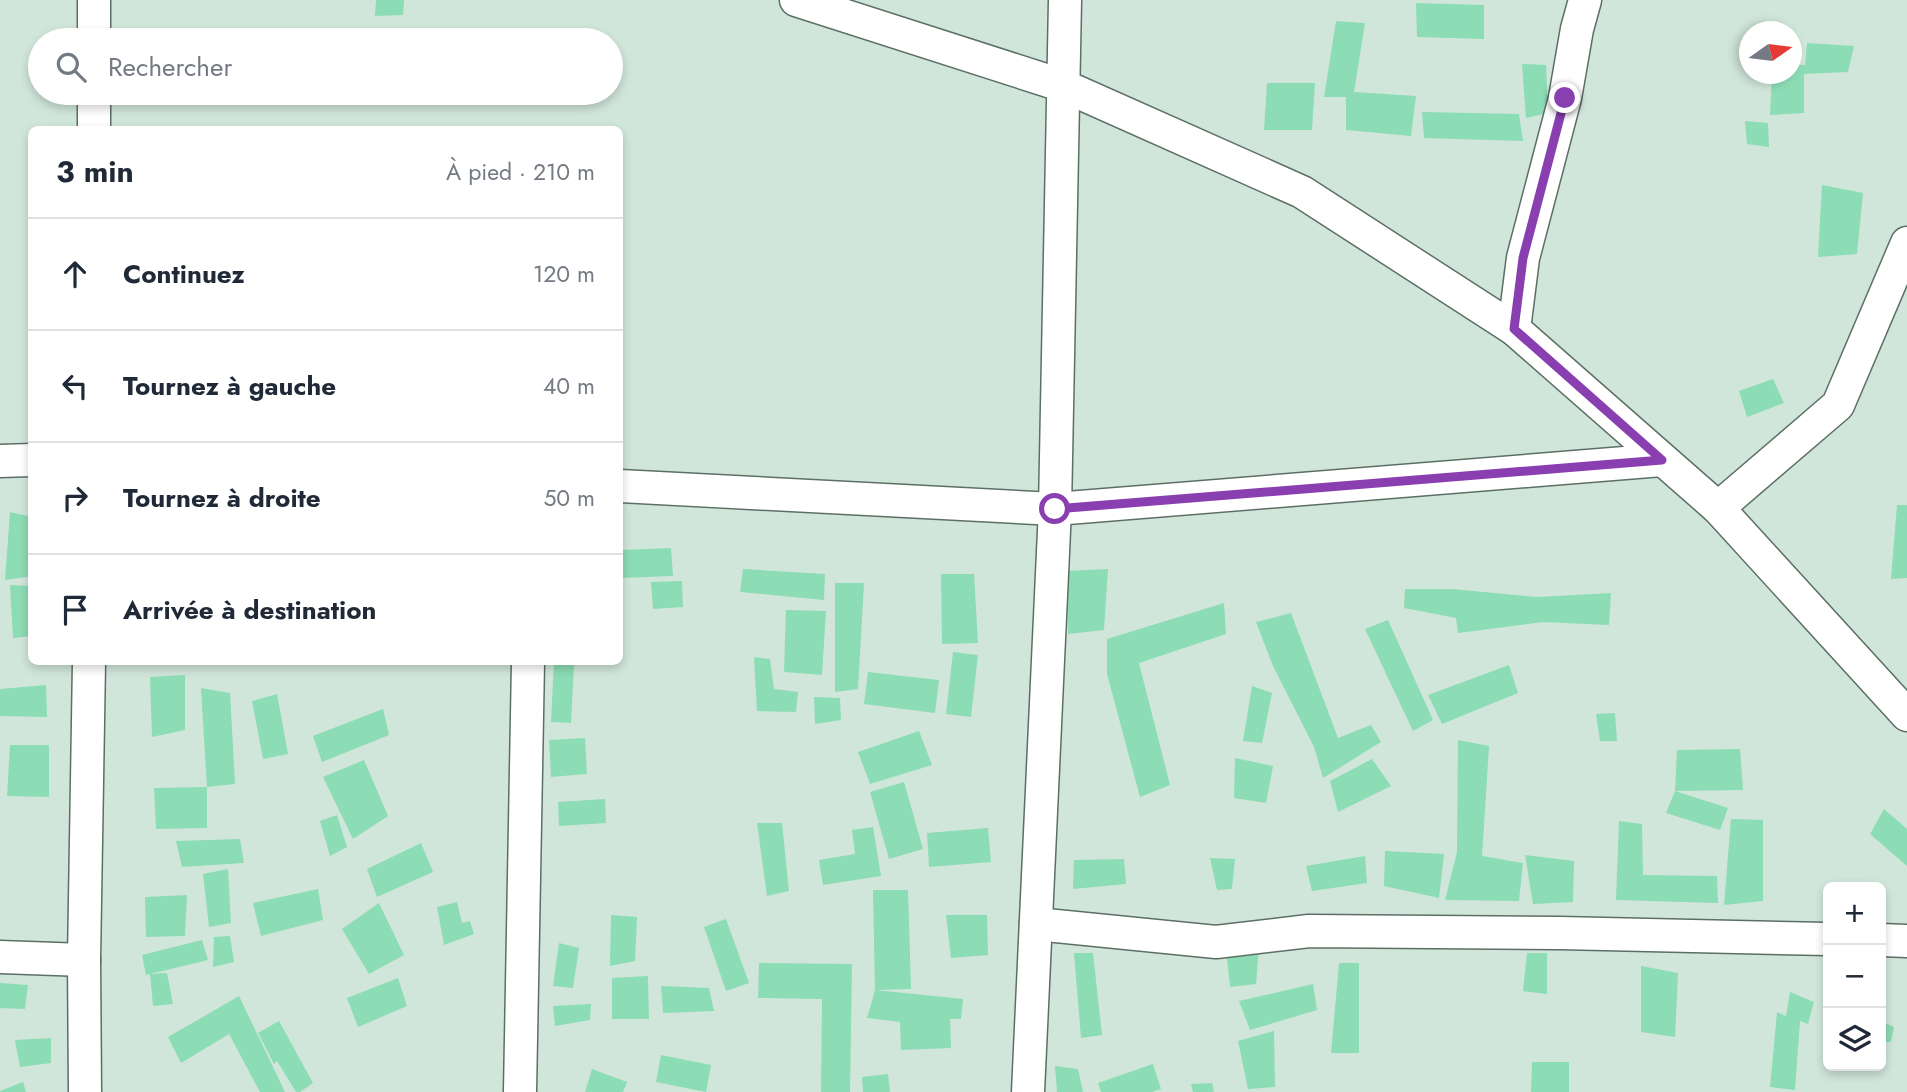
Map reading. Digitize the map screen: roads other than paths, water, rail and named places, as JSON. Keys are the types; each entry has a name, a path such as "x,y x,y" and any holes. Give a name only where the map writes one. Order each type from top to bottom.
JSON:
{"street":[{"path":"94,0 94,28"},
{"path":"796,0 1064,86 1302,192 1514,329 1718,508 1907,715"},
{"path":"1028,1092 1055,509 1065,0"},
{"path":"1514,329 1523,258 1565,98 1584,0"},
{"path":"94,105 94,126"},
{"path":"1718,508 1838,405 1893,307 1907,243"},
{"path":"0,461 28,460"},
{"path":"623,486 1055,509 1662,460"},
{"path":"85,1092 83,960 89,665"},
{"path":"520,1092 528,665"},
{"path":"1036,925 1216,942 1309,931 1823,939"},
{"path":"1886,940 1907,941"},
{"path":"0,957 83,960"}]}
